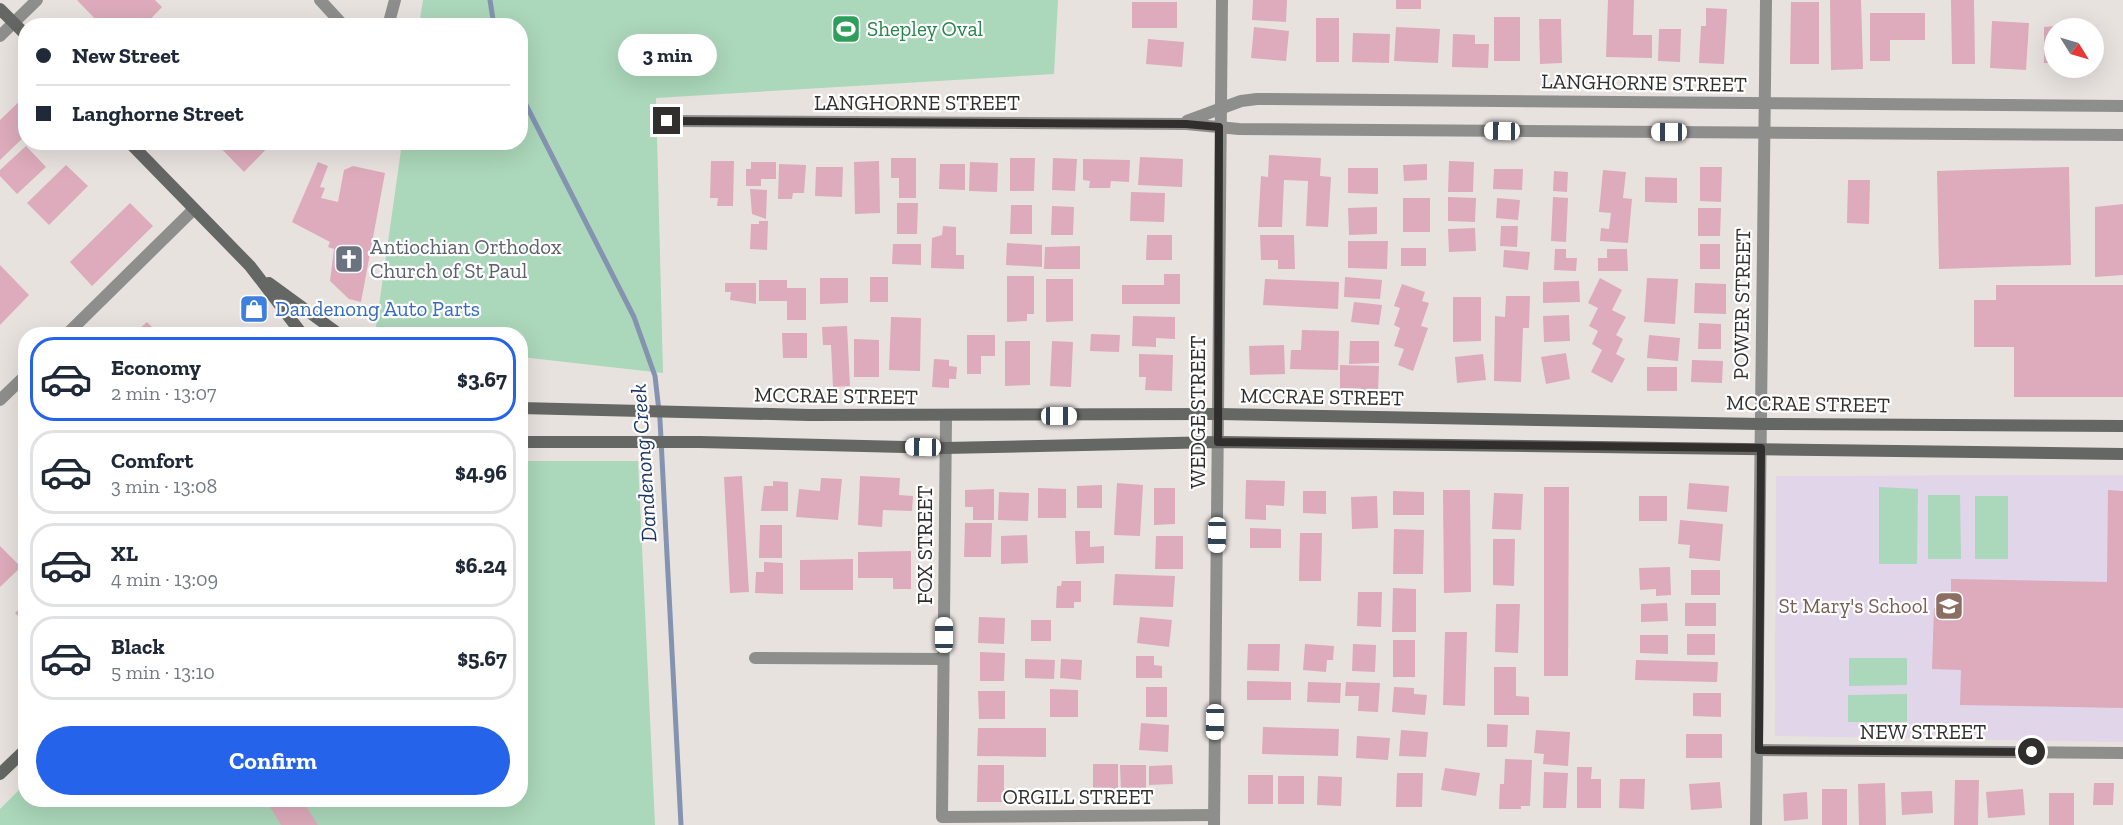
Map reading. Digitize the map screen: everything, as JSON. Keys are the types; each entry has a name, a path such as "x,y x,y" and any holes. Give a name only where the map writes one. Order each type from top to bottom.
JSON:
{"main road":[{"path":"0,9 18,27"},
{"path":"137,150 250,266 297,327"},
{"path":"250,266 330,327"},
{"name":"MCCRAE STREET","path":"528,408 612,412 945,417 1218,414 1760,424 2123,426"},
{"path":"528,442 700,442 945,448 1218,442 2123,454"},
{"path":"0,774 18,757"}],"street":[{"path":"19,18 37,0"},
{"path":"320,0 337,18"},
{"path":"390,18 395,0"},
{"name":"WEDGE STREET","path":"1214,820 1219,109 1222,0"},
{"name":"POWER STREET","path":"1756,825 1759,750 1760,424 1766,0"},
{"path":"0,36 18,19"},
{"name":"LANGHORNE STREET","path":"1168,124 1199,118 1219,109 1257,99 2123,106"},
{"name":"LANGHORNE STREET","path":"667,121 1168,124 1219,127 2123,135"},
{"path":"74,327 194,210"},
{"path":"0,400 18,383"},
{"name":"FOX STREET","path":"942,817 945,417"},
{"path":"755,658 943,659"},
{"name":"NEW STREET","path":"1759,750 2123,753"},
{"name":"ORGILL STREET","path":"942,817 1214,820"}],"shaded area":[{"name":"St Mary's School","path":"2123,475 2123,742 1775,736 1776,476"}],"green space":[{"path":"423,0 1058,0 1054,74 656,98 663,373 528,358 528,327 376,327 401,150 528,150 528,18 420,18"},
{"path":"528,461 638,461 655,825 0,825 0,809 18,791 18,807 528,807"},
{"path":"1879,487 1918,489 1917,564 1879,564"},
{"path":"1928,495 1960,495 1961,559 1928,559"},
{"path":"1975,496 2008,496 2008,559 1975,559"},
{"path":"1849,658 1907,658 1907,685 1849,686"},
{"path":"1907,694 1907,722 1848,722 1848,695"}],"building":[{"path":"77,0 155,0 162,7 152,18 94,18"},
{"path":"1253,0 1287,0 1286,22 1252,20"},
{"path":"1396,0 1421,0 1421,9 1396,9"},
{"path":"1608,0 1634,0 1633,35 1652,35 1652,58 1606,57"},
{"path":"1830,0 1861,0 1863,69 1831,70"},
{"path":"1951,0 1974,0 1975,64 1952,64"},
{"path":"1132,2 1177,2 1177,28 1132,28"},
{"path":"1791,2 1819,2 1819,64 1790,64"},
{"path":"1706,8 1727,9 1724,64 1699,63 1701,26 1706,26"},
{"path":"1870,13 1925,13 1925,40 1890,40 1890,61 1870,61"},
{"path":"1494,17 1520,17 1520,61 1494,61"},
{"path":"1316,18 1339,18 1339,62 1316,62"},
{"path":"1539,19 1561,19 1562,63 1540,64"},
{"path":"1992,21 2029,23 2026,70 1990,68"},
{"path":"1254,27 1289,31 1286,61 1251,58"},
{"path":"1396,27 1440,29 1438,63 1394,61"},
{"path":"1659,29 1681,29 1680,62 1658,61"},
{"path":"1353,33 1390,34 1389,63 1352,62"},
{"path":"1453,34 1475,35 1475,44 1489,44 1488,68 1452,67"},
{"path":"1148,39 1184,42 1182,67 1146,64"},
{"path":"18,103 18,143 0,160 0,120"},
{"path":"22,150 30,150 46,167 17,194 0,176 0,170"},
{"path":"223,150 265,150 244,172"},
{"path":"1269,155 1321,158 1320,176 1331,177 1328,227 1306,226 1308,181 1284,180 1282,227 1258,227 1261,176 1268,177"},
{"path":"1140,157 1183,159 1182,187 1138,185"},
{"path":"891,158 916,158 916,198 899,198 899,178 891,178"},
{"path":"1010,158 1035,158 1034,191 1010,191"},
{"path":"1053,158 1077,159 1075,191 1052,190"},
{"path":"1083,159 1130,160 1129,182 1111,181 1110,188 1089,188 1090,181 1083,180"},
{"path":"711,161 734,161 733,206 717,206 718,198 710,198"},
{"path":"879,161 880,213 855,214 854,162"},
{"path":"1449,161 1474,162 1473,192 1448,192"},
{"path":"318,162 328,166 320,187 325,188 321,198 338,202 344,170 353,166 385,173 361,302 349,299 330,281 334,249 328,247 330,242 292,222"},
{"path":"751,162 776,162 776,179 761,179 761,186 746,186 746,169 751,169"},
{"path":"970,162 998,163 997,192 969,191"},
{"path":"779,164 806,165 804,193 793,193 792,199 778,199"},
{"path":"940,164 965,164 965,190 939,189"},
{"path":"1427,164 1427,180 1404,181 1403,165"},
{"path":"66,165 88,186 49,225 27,203"},
{"path":"816,167 843,167 842,197 815,196"},
{"path":"1700,167 1722,167 1721,202 1700,201"},
{"path":"2069,167 2071,265 1939,269 1937,171"},
{"path":"1348,168 1378,168 1378,194 1348,193"},
{"path":"1494,169 1523,169 1522,190 1493,189"},
{"path":"1603,170 1626,172 1623,198 1632,199 1628,243 1600,241 1601,228 1609,229 1611,213 1599,212"},
{"path":"1554,171 1568,172 1567,192 1553,191"},
{"path":"1645,177 1677,178 1677,203 1645,202"},
{"path":"1848,180 1870,180 1869,224 1847,223"},
{"path":"750,189 767,190 766,219 752,214"},
{"path":"1131,192 1165,193 1164,222 1130,221"},
{"path":"1448,197 1476,198 1475,222 1448,221"},
{"path":"1553,197 1568,198 1566,242 1551,241"},
{"path":"1403,198 1430,198 1430,232 1403,232"},
{"path":"1497,198 1520,200 1518,220 1496,218"},
{"path":"130,203 153,226 92,286 70,262"},
{"path":"897,203 918,203 917,234 897,234"},
{"path":"2123,204 2123,275 2095,277 2095,207"},
{"path":"1011,205 1032,205 1032,234 1010,234"},
{"path":"1052,206 1074,207 1073,235 1051,235"},
{"path":"1377,207 1377,234 1349,235 1348,208"},
{"path":"1698,208 1721,208 1720,236 1698,236"},
{"path":"759,221 768,221 767,250 750,249 751,224 759,224"},
{"path":"943,226 956,227 956,255 964,255 964,269 931,268 932,238 942,235"},
{"path":"1501,226 1518,226 1517,247 1500,246"},
{"path":"1475,228 1476,251 1449,252 1448,229"},
{"path":"1147,235 1172,235 1172,260 1146,260"},
{"path":"1260,235 1294,235 1295,269 1278,269 1278,260 1261,260"},
{"path":"1348,241 1388,241 1387,269 1348,268"},
{"path":"1007,243 1042,245 1042,267 1006,265"},
{"path":"893,244 921,244 921,265 892,264"},
{"path":"1700,244 1720,244 1720,269 1700,269"},
{"path":"1080,246 1080,269 1044,269 1045,247"},
{"path":"1401,248 1426,248 1426,266 1401,266"},
{"path":"1555,249 1566,249 1566,258 1577,258 1576,271 1554,270"},
{"path":"1607,249 1627,249 1628,271 1598,271 1598,258 1607,258"},
{"path":"1504,250 1530,252 1528,270 1503,267"},
{"path":"0,265 29,295 0,325"},
{"path":"1164,274 1180,274 1180,304 1122,304 1122,285 1164,285"},
{"path":"1007,276 1034,276 1034,314 1027,314 1027,321 1007,322"},
{"path":"870,277 888,277 888,302 870,302"},
{"path":"1345,277 1382,280 1380,299 1344,297"},
{"path":"820,278 848,278 848,303 820,304"},
{"path":"1600,278 1622,290 1612,310 1626,317 1616,335 1623,339 1616,354 1625,359 1612,383 1591,372 1602,350 1592,344 1598,331 1589,326 1598,308 1588,303"},
{"path":"1647,278 1678,279 1675,324 1644,322"},
{"path":"1046,279 1073,279 1073,321 1046,322"},
{"path":"1265,279 1339,282 1338,309 1263,305"},
{"path":"759,280 787,280 787,288 806,288 806,320 787,320 787,301 759,301"},
{"path":"1579,281 1580,302 1543,303 1543,282"},
{"path":"725,283 756,283 756,304 730,300 731,292 725,292"},
{"path":"1695,283 1726,284 1726,314 1694,313"},
{"path":"1402,284 1425,292 1422,301 1429,303 1421,326 1428,328 1413,371 1398,365 1404,349 1394,346 1400,328 1394,325 1400,308 1394,306"},
{"path":"1996,285 2123,285 2123,397 2014,397 2014,347 1974,347 1974,300 1996,300"},
{"path":"1506,296 1530,296 1529,328 1523,328 1521,382 1494,381 1495,316 1505,317"},
{"path":"1453,297 1481,297 1481,341 1453,342"},
{"path":"1354,302 1382,305 1379,325 1351,322"},
{"path":"1569,315 1570,341 1544,342 1543,316"},
{"path":"1133,316 1175,317 1175,339 1156,338 1156,347 1132,346"},
{"path":"891,317 921,318 920,371 889,370"},
{"path":"147,322 152,327 141,327"},
{"path":"1699,323 1721,324 1721,349 1698,349"},
{"path":"847,326 850,386 833,387 831,345 823,345 822,327"},
{"path":"1302,330 1339,331 1338,370 1290,369 1291,350 1301,350"},
{"path":"782,333 807,333 807,358 783,358"},
{"path":"1091,334 1120,335 1119,352 1090,351"},
{"path":"967,335 995,335 995,356 981,356 981,374 967,374"},
{"path":"1649,335 1680,338 1678,361 1647,358"},
{"path":"854,339 879,340 879,377 854,377"},
{"path":"1005,341 1030,341 1030,385 1005,386"},
{"path":"1052,341 1073,342 1071,387 1050,386"},
{"path":"1350,341 1379,341 1379,363 1349,364"},
{"path":"1284,345 1285,374 1250,375 1249,346"},
{"path":"1566,353 1570,379 1546,384 1541,357"},
{"path":"1139,354 1173,355 1172,391 1145,390 1146,377 1139,377"},
{"path":"1483,354 1486,380 1457,383 1455,357"},
{"path":"934,359 949,360 949,366 957,367 956,379 949,379 949,388 932,387"},
{"path":"1692,360 1723,361 1722,383 1691,382"},
{"path":"1340,365 1379,366 1378,391 1340,390"},
{"path":"1647,367 1677,367 1677,391 1647,391"},
{"path":"742,476 749,592 730,593 724,477"},
{"path":"860,476 900,478 899,495 913,496 912,511 883,510 882,527 858,525"},
{"path":"821,478 842,479 838,520 796,517 799,489 820,491"},
{"path":"1246,480 1285,481 1284,506 1266,505 1266,520 1245,519"},
{"path":"773,481 788,482 788,511 761,511 764,486 773,486"},
{"path":"1117,483 1143,485 1140,536 1114,535"},
{"path":"1689,483 1729,486 1727,512 1687,509"},
{"path":"1102,485 1102,508 1077,508 1077,486"},
{"path":"1544,487 1569,487 1568,676 1544,676"},
{"path":"1038,488 1066,489 1066,518 1038,518"},
{"path":"1154,488 1175,488 1175,524 1154,525"},
{"path":"994,489 994,520 973,520 973,507 965,507 965,490"},
{"path":"1443,490 1470,490 1471,592 1444,593"},
{"path":"2108,490 2123,491 2123,708 1960,705 1961,670 1932,669 1934,608 1951,608 1951,579 2107,582"},
{"path":"1303,491 1326,491 1326,514 1303,513"},
{"path":"1393,491 1424,492 1424,515 1393,515"},
{"path":"999,492 1029,493 1028,521 998,520"},
{"path":"1494,493 1523,494 1521,530 1492,529"},
{"path":"1377,496 1378,528 1352,529 1351,497"},
{"path":"1639,496 1667,496 1667,521 1639,521"},
{"path":"1680,520 1723,524 1720,561 1689,558 1690,545 1678,544"},
{"path":"965,523 992,523 991,557 964,557"},
{"path":"760,525 782,525 782,558 759,558"},
{"path":"1250,528 1281,529 1281,548 1250,548"},
{"path":"1394,529 1424,530 1423,574 1393,574"},
{"path":"1075,531 1090,531 1090,547 1104,546 1104,563 1076,564"},
{"path":"1300,533 1322,533 1321,581 1299,581"},
{"path":"1027,535 1028,563 1001,564 1001,536"},
{"path":"1156,536 1183,536 1183,569 1155,569"},
{"path":"1493,539 1515,539 1514,586 1493,585"},
{"path":"0,546 18,564 18,570 0,587"},
{"path":"911,551 911,589 893,589 893,578 858,578 858,552"},
{"path":"853,559 853,590 800,590 800,560"},
{"path":"764,562 783,563 783,594 755,593 756,572 764,572"},
{"path":"1670,567 1671,595 1656,596 1656,589 1640,590 1639,568"},
{"path":"1691,570 1720,570 1720,595 1691,595"},
{"path":"1115,574 1175,576 1173,607 1113,605"},
{"path":"1062,581 1081,581 1081,602 1074,602 1074,608 1056,608 1057,586 1061,586"},
{"path":"1393,588 1416,589 1416,632 1392,632"},
{"path":"1358,592 1382,592 1381,627 1357,626"},
{"path":"1667,603 1668,621 1641,622 1641,604"},
{"path":"1685,603 1716,603 1716,626 1685,626"},
{"path":"1496,604 1520,604 1518,653 1495,652"},
{"path":"979,617 1005,618 1004,644 978,643"},
{"path":"1140,617 1172,620 1169,647 1137,643"},
{"path":"1031,620 1051,620 1051,641 1031,641"},
{"path":"1445,632 1467,632 1465,706 1443,705"},
{"path":"1687,634 1715,634 1715,655 1687,655"},
{"path":"1640,635 1668,635 1668,654 1640,653"},
{"path":"1393,640 1415,640 1415,677 1393,677"},
{"path":"1248,644 1280,644 1279,671 1247,670"},
{"path":"1305,644 1334,646 1333,660 1327,660 1326,672 1303,670"},
{"path":"1353,644 1376,645 1375,672 1352,671"},
{"path":"980,652 1005,653 1004,681 980,681"},
{"path":"1136,656 1154,656 1154,665 1162,666 1162,678 1136,678"},
{"path":"1025,659 1055,660 1054,679 1025,678"},
{"path":"1061,659 1082,660 1081,680 1060,678"},
{"path":"1636,660 1718,662 1717,682 1635,680"},
{"path":"1494,667 1516,667 1516,696 1529,697 1529,715 1494,715"},
{"path":"1247,681 1291,682 1291,700 1247,700"},
{"path":"1308,682 1341,683 1340,703 1307,702"},
{"path":"1346,682 1380,683 1378,712 1358,711 1359,696 1345,696"},
{"path":"1146,687 1167,687 1167,717 1146,717"},
{"path":"1394,687 1414,688 1414,694 1427,695 1425,715 1392,712"},
{"path":"1050,689 1078,690 1078,717 1050,717"},
{"path":"978,691 1005,691 1005,719 979,719"},
{"path":"1693,693 1721,693 1721,717 1693,716"},
{"path":"1141,723 1169,725 1168,752 1139,750"},
{"path":"1487,724 1508,725 1507,747 1487,747"},
{"path":"1263,727 1339,729 1338,756 1262,754"},
{"path":"978,728 1046,728 1046,757 977,756"},
{"path":"1401,730 1428,732 1426,757 1399,756"},
{"path":"1536,730 1570,732 1568,766 1543,764 1544,754 1534,753"},
{"path":"1686,734 1722,734 1722,758 1686,758"},
{"path":"1357,736 1390,738 1388,760 1356,758"},
{"path":"1505,759 1532,760 1530,806 1521,806 1521,809 1499,809 1500,784 1504,784"},
{"path":"1093,764 1118,764 1118,793 1093,793"},
{"path":"978,765 1004,765 1004,802 977,802"},
{"path":"1120,765 1146,765 1146,792 1121,793"},
{"path":"1172,765 1173,784 1149,785 1149,766"},
{"path":"1577,767 1592,767 1591,779 1601,779 1601,808 1577,808"},
{"path":"1445,768 1480,773 1476,796 1441,790"},
{"path":"1544,772 1568,773 1566,808 1543,808"},
{"path":"1397,773 1423,773 1422,807 1396,807"},
{"path":"1248,775 1273,775 1273,804 1248,804"},
{"path":"1278,776 1304,776 1304,804 1278,804"},
{"path":"1318,776 1342,777 1341,806 1317,805"},
{"path":"1620,779 1645,779 1644,809 1619,808"},
{"path":"1955,780 1979,780 1978,825 1954,825"},
{"path":"1720,782 1722,808 1691,810 1689,784"},
{"path":"1885,783 1886,825 1859,825 1858,784"},
{"path":"2094,783 2114,783 2113,805 2093,805"},
{"path":"1822,789 1847,789 1847,825 1822,825"},
{"path":"2023,789 2025,815 1988,818 1986,792"},
{"path":"1932,791 1933,813 1902,815 1901,792"},
{"path":"1807,792 1808,819 1784,821 1783,794"},
{"path":"2049,793 2074,793 2074,825 2049,825"},
{"path":"270,807 306,807 318,825 281,825"}],"waterway":[{"name":"Dandenong Creek","path":"490,0 493,18"},
{"name":"Dandenong Creek","path":"528,109 634,317 655,376 660,420 681,825"}],"place":[{"name":"Shepley Oval","path":"846,29"},
{"name":"Antiochian Orthodox Church of St Paul","path":"349,259"},
{"name":"Dandenong Auto Parts","path":"254,309"},
{"name":"St Mary's School","path":"1949,606"}],"route":[{"path":"667,121 1186,124 1219,127 1218,442 1761,448 1759,750 2032,752"}]}
